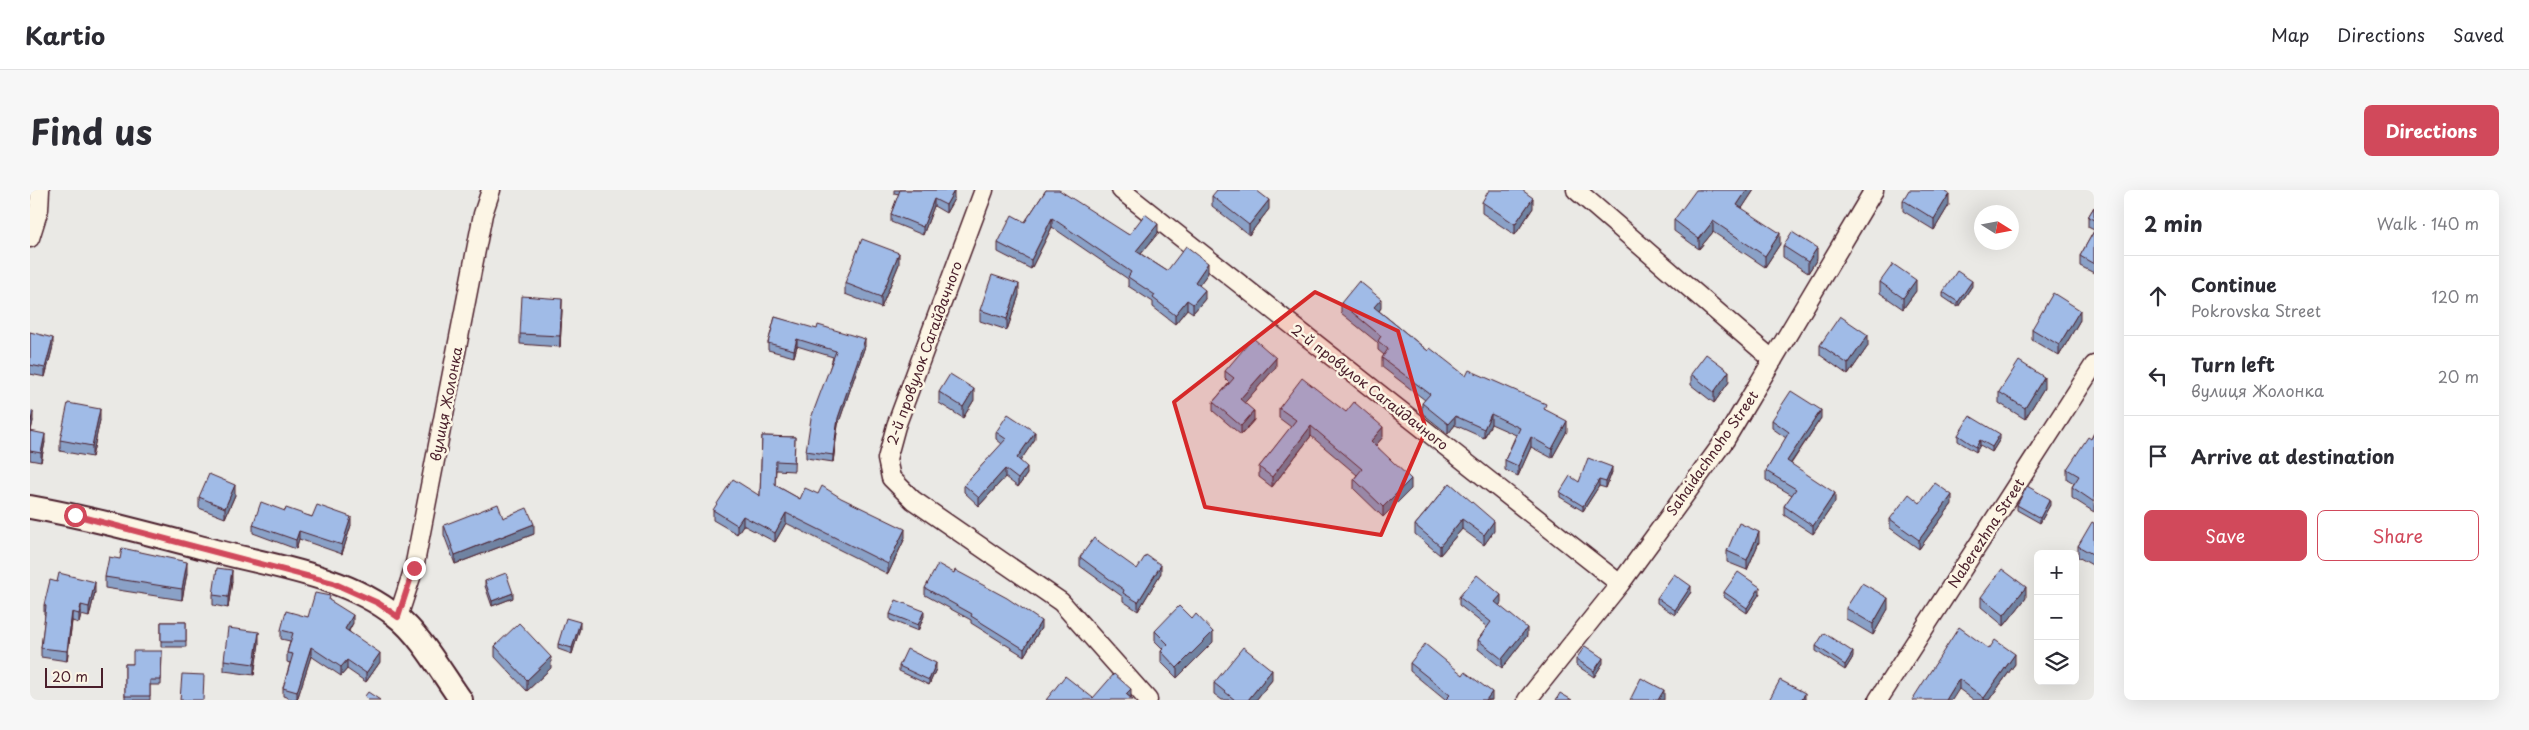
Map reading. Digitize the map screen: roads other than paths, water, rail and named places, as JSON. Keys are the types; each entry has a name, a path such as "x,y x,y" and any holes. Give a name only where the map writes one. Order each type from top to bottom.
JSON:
{"street":[{"path":"30,238 39,209 40,190"},
{"name":"вулиця Жолонка","path":"398,617 414,568 483,214 491,190"},
{"name":"2-й провулок Сагайдачного","path":"984,190 896,426 887,458 891,478 914,500 1061,602 1148,700"},
{"name":"2-й провулок Сагайдачного","path":"1121,190 1620,584"},
{"path":"1576,190 1773,360"},
{"name":"Sahaidachnoho Street","path":"1527,700 1620,584 1725,440 1874,190"},
{"name":"Naberezhna Street","path":"1878,700 2094,366"},
{"path":"30,507 75,515 318,578 354,590 398,617 416,635 461,700"}]}
